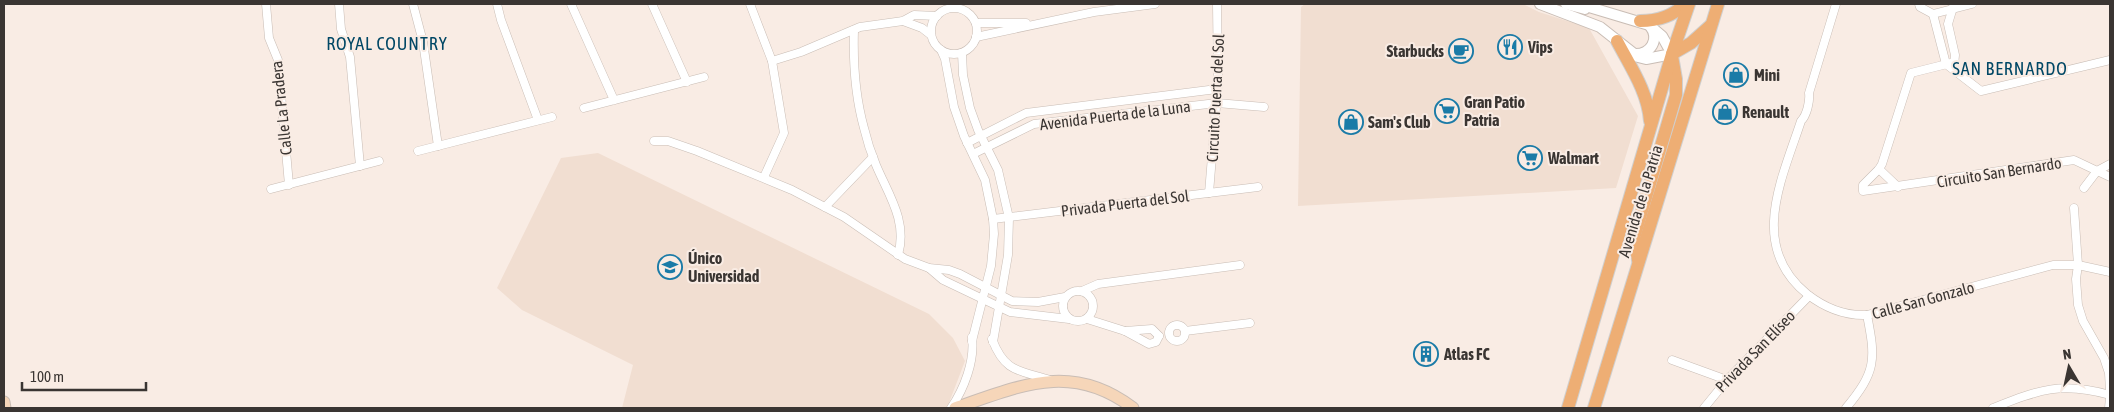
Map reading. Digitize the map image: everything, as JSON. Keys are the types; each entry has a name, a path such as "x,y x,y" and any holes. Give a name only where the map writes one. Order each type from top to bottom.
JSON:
{"main road":[{"path":"1644,23 1668,16 1684,4"},
{"name":"Avenida de la Patria","path":"1568,408 1672,54 1689,4"},
{"name":"Avenida de la Patria","path":"1594,408 1718,4"},
{"path":"1638,262 1634,238 1676,95 1676,78 1672,54 1691,43 1711,24"},
{"path":"1617,41 1644,95 1650,130"},
{"path":"955,408 1022,385 1053,381 1100,389 1133,408"},
{"path":"4,402 5,408"}],"street":[{"name":"Calle La Pradera","path":"266,4 269,38 278,60 289,185"},
{"path":"339,4 341,29 350,57 360,166"},
{"path":"413,4 423,42 438,146"},
{"path":"497,4 501,20 538,120"},
{"path":"572,4 614,100"},
{"path":"652,4 687,82"},
{"path":"750,4 772,61 784,133 764,177"},
{"path":"976,37 1012,30 1038,22 1124,6 1155,4"},
{"name":"Circuito Puerta del Sol","path":"1210,193 1217,89 1217,4"},
{"path":"1541,4 1600,27 1633,54 1646,58 1672,54 1662,36 1644,23 1594,10 1579,4"},
{"path":"1566,4 1581,9 1594,10"},
{"name":"Calle San Gonzalo","path":"1836,4 1809,93 1810,98 1804,118 1801,121 1777,197 1773,229 1777,252 1781,263 1791,279 1809,296 1837,312 1847,315 1867,315 2053,265 2078,265 2110,272"},
{"path":"1919,4 1920,7 1933,14 1946,64 1974,88 1981,91 2110,60"},
{"path":"1933,14 1954,6 1972,4"},
{"path":"941,50 947,53 962,53 968,49 976,37 976,23 967,13 954,6 937,16 933,22 932,35 946,59 952,102 967,144 985,180 993,219 993,249 986,287 971,333 972,341 967,372 960,393 951,408"},
{"path":"1953,71 1955,62 1948,24 1954,6"},
{"path":"772,61 801,52 854,30 903,21 914,15 937,16"},
{"path":"903,21 922,28 932,35"},
{"path":"976,23 1038,22"},
{"path":"1633,54 1644,53 1652,45 1654,37 1644,23"},
{"path":"854,30 856,90 862,121 873,157 900,220 901,236 898,255"},
{"path":"962,53 967,97 981,136 1002,182 1009,218 1010,246 993,342 999,356 1009,366 1053,381"},
{"name":"Circuito San Bernardo","path":"1955,62 1911,73 1879,169 1864,185 1863,191 2074,160 2110,177"},
{"path":"584,108 704,77"},
{"name":"Avenida Puerta de la Luna","path":"967,144 1026,114 1217,89"},
{"path":"1105,103 1107,116"},
{"name":"Avenida Puerta de la Luna","path":"973,154 1034,124 1216,103 1264,106"},
{"path":"418,151 552,117"},
{"path":"654,141 668,141 764,177 825,206 898,255 929,268 949,270 1012,301 1031,302 1066,297"},
{"path":"825,206 873,157"},
{"path":"271,189 379,161"},
{"path":"2084,188 2097,171 2110,164"},
{"path":"1879,169 1898,187"},
{"name":"Privada Puerta del Sol","path":"993,219 1258,187"},
{"path":"2074,208 2078,265 2076,279 2078,305 2083,321 2104,358 2109,373 2109,408"},
{"path":"1069,319 1063,309 1066,297 1070,293 1082,291 1098,284 1240,265"},
{"path":"929,268 943,280 1010,312 1069,319 1078,322 1087,319 1091,314 1093,303 1091,298 1082,291"},
{"name":"Privada San Elíseo","path":"1704,408 1727,380 1809,296"},
{"path":"1846,408 1866,382 1872,367 1872,340 1867,315"},
{"path":"1087,319 1125,331 1149,344 1156,342 1159,336"},
{"path":"1159,336 1169,334 1173,339 1179,341 1184,338 1186,331 1250,323"},
{"path":"1125,331 1152,329 1159,336"},
{"path":"1672,360 1727,380"},
{"path":"1993,408 2052,388 2074,387 2110,394"}],"shaded area":[{"name":"Gran Patio Patria","path":"1305,4 1523,4 1539,12 1589,28 1638,116 1616,188 1298,206 1301,7"},
{"name":"Único Universidad","path":"598,153 929,314 953,338 965,361 947,408 622,408 633,365 522,310 497,288 561,158"}],"place":[{"name":"Vips","path":"1510,47"},
{"name":"Starbucks","path":"1461,51"},
{"name":"Mini","path":"1736,75"},
{"name":"Gran Patio Patria","path":"1447,111"},
{"name":"Renault","path":"1725,112"},
{"name":"Sam's Club","path":"1351,122"},
{"name":"Walmart","path":"1530,158"},
{"name":"Único Universidad","path":"670,267"},
{"name":"Atlas FC","path":"1426,354"}],"district":[{"name":"ROYAL COUNTRY","path":"387,44"},
{"name":"SAN BERNARDO","path":"2010,69"}]}
